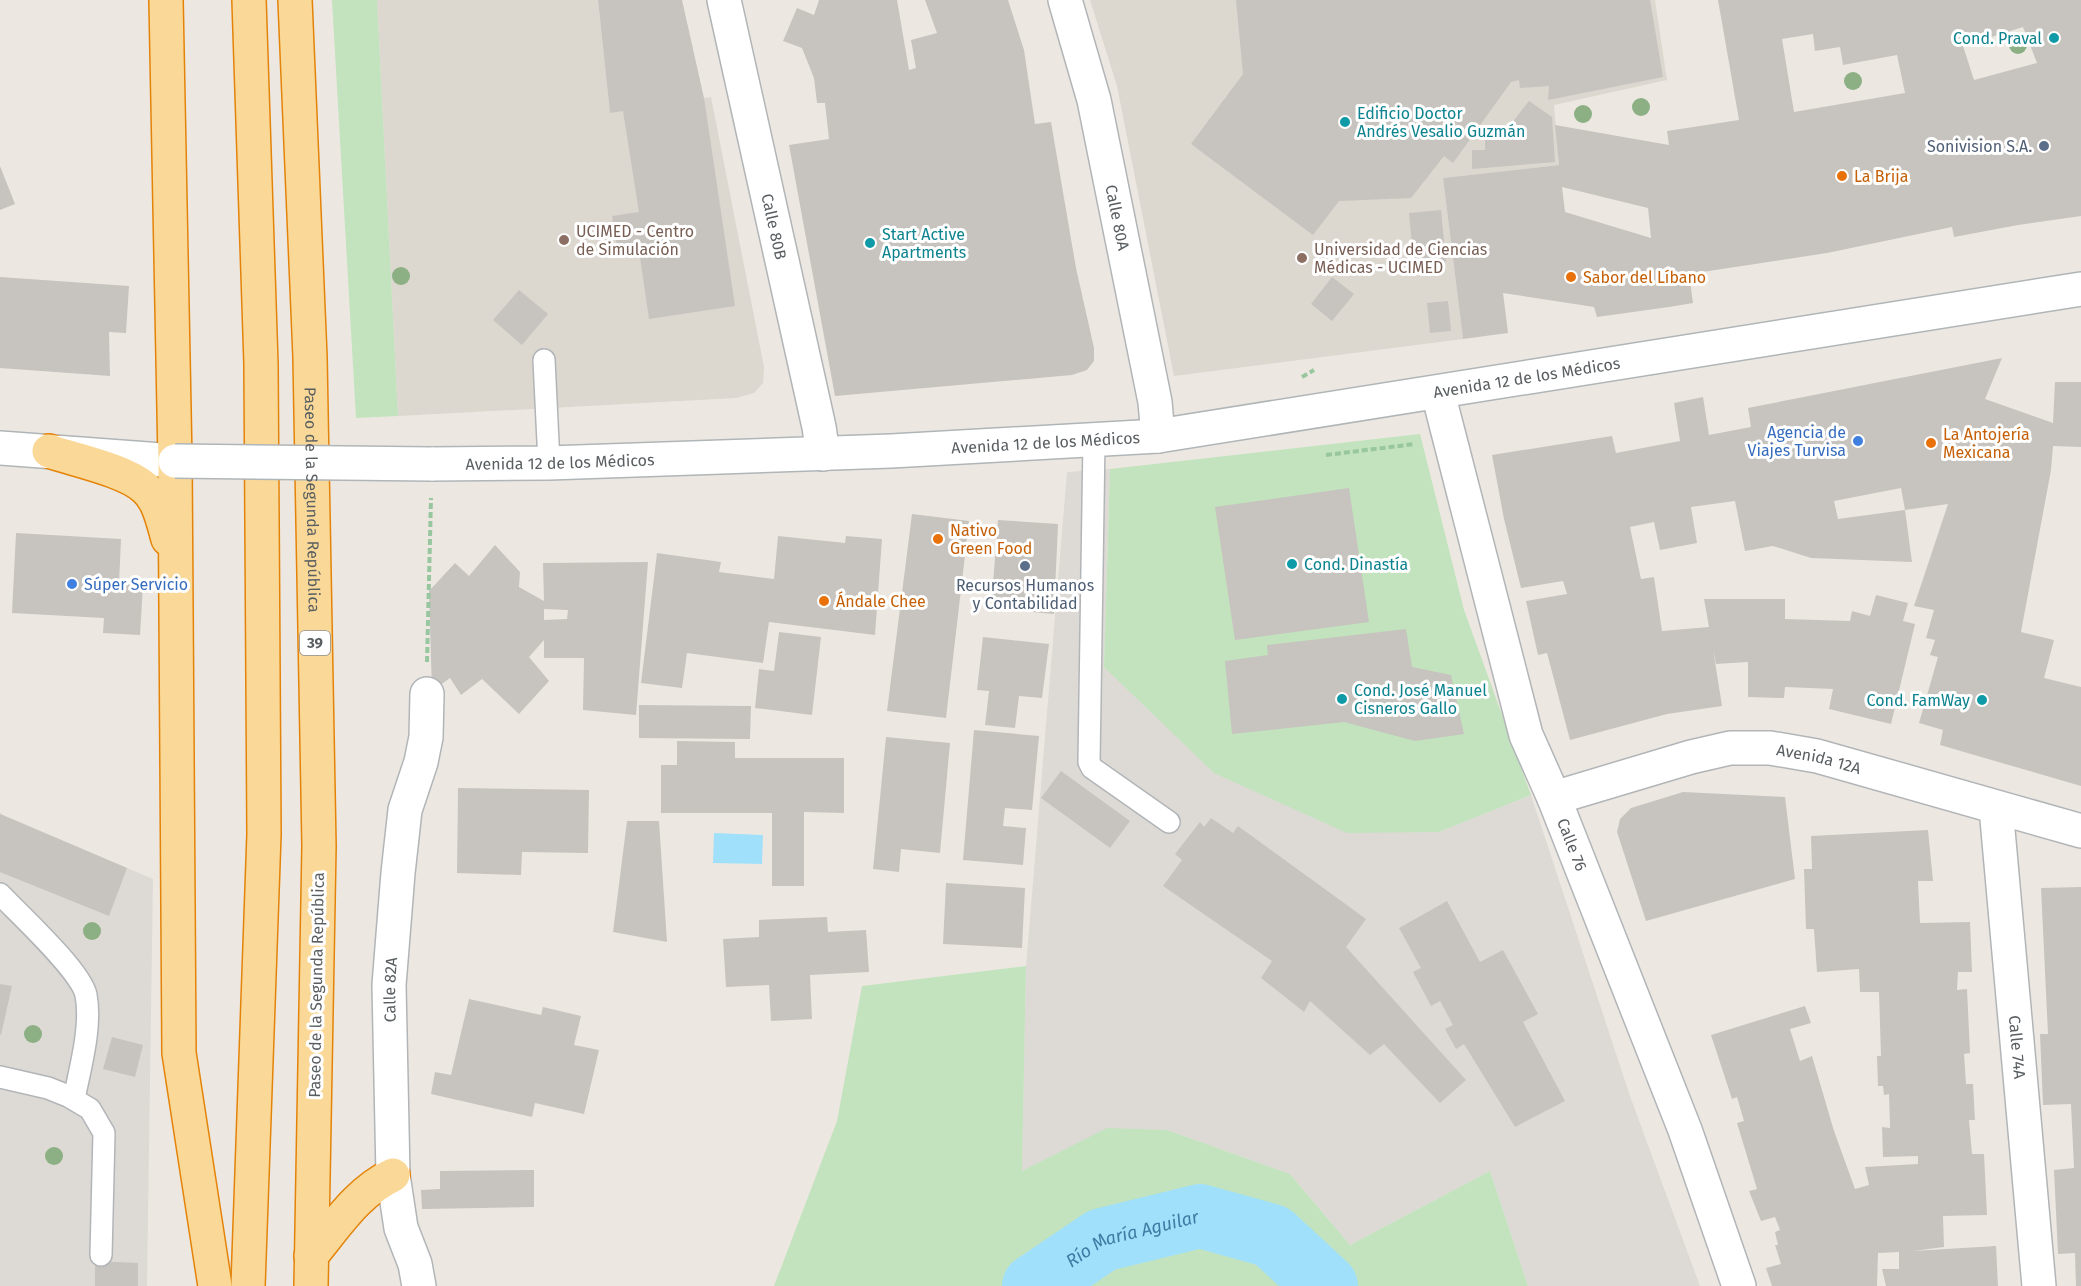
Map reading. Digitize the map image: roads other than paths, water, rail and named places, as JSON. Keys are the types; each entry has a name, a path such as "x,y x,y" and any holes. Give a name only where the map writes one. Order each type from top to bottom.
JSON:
{"highway":[{"path":"166,0 175,461 179,1053 215,1286"},
{"path":"242,0 250,16 261,364 264,834 248,1286"},
{"name":"Paseo de la Segunda República","path":"294,0 310,357 319,823 311,1271"},
{"path":"49,451 123,474 146,488 159,509 176,565"},
{"path":"311,1271 357,1200 378,1183 393,1175"}],"street":[{"name":"Calle 80B","path":"724,0 819,427 823,454"},
{"name":"Calle 80A","path":"1065,0 1094,100 1155,402 1158,436"},
{"name":"Avenida 12 de los Médicos","path":"0,448 175,461 431,464 549,463 823,454 1094,441 1158,436 1438,393 2081,289"},
{"name":"Calle 76","path":"1438,393 1526,735 1554,798 1685,1130 1739,1286"},
{"name":"Calle 82A","path":"420,1286 415,1264 400,1228 393,1175 389,985 405,810 421,762 426,737 427,694"},
{"name":"Avenida 12A","path":"1554,798 1691,757 1730,748 1770,748 1817,756 2081,831"},
{"name":"Calle 74A","path":"1996,808 2039,1286"}],"lane":[{"path":"544,360 549,463"},
{"path":"1094,441 1089,762 1092,768 1170,822"},
{"path":"0,894 75,973 86,994 86,1034 74,1099"},
{"path":"0,1077 48,1088 74,1099 90,1109 104,1133 101,1256"}],"water":[{"path":"714,833 763,835 762,864 713,863"}],"waterway":[{"name":"Río María Aguilar","path":"1034,1286 1102,1240 1200,1216 1272,1236 1326,1286"}],"place":[{"name":"Cond. Praval","path":"2054,38"},
{"name":"Edificio Doctor Andrés Vesalio Guzmán","path":"1345,122"},
{"name":"Sonivision S.A.","path":"2044,146"},
{"name":"La Brija","path":"1842,176"},
{"name":"UCIMED - Centro de Simulación","path":"564,240"},
{"name":"Start Active Apartments","path":"870,243"},
{"name":"Universidad de Ciencias Médicas - UCIMED","path":"1302,258"},
{"name":"Sabor del Líbano","path":"1571,277"},
{"name":"Agencia de Viajes Turvisa","path":"1858,441"},
{"name":"La Antojería Mexicana","path":"1931,443"},
{"name":"Nativo Green Food","path":"938,539"},
{"name":"Cond. Dinastía","path":"1292,564"},
{"name":"Recursos Humanos y Contabilidad","path":"1025,566"},
{"name":"Súper Servicio","path":"72,584"},
{"name":"Ándale Chee","path":"824,601"},
{"name":"Cond. José Manuel Cisneros Gallo","path":"1342,699"},
{"name":"Cond. FamWay","path":"1982,700"}]}
